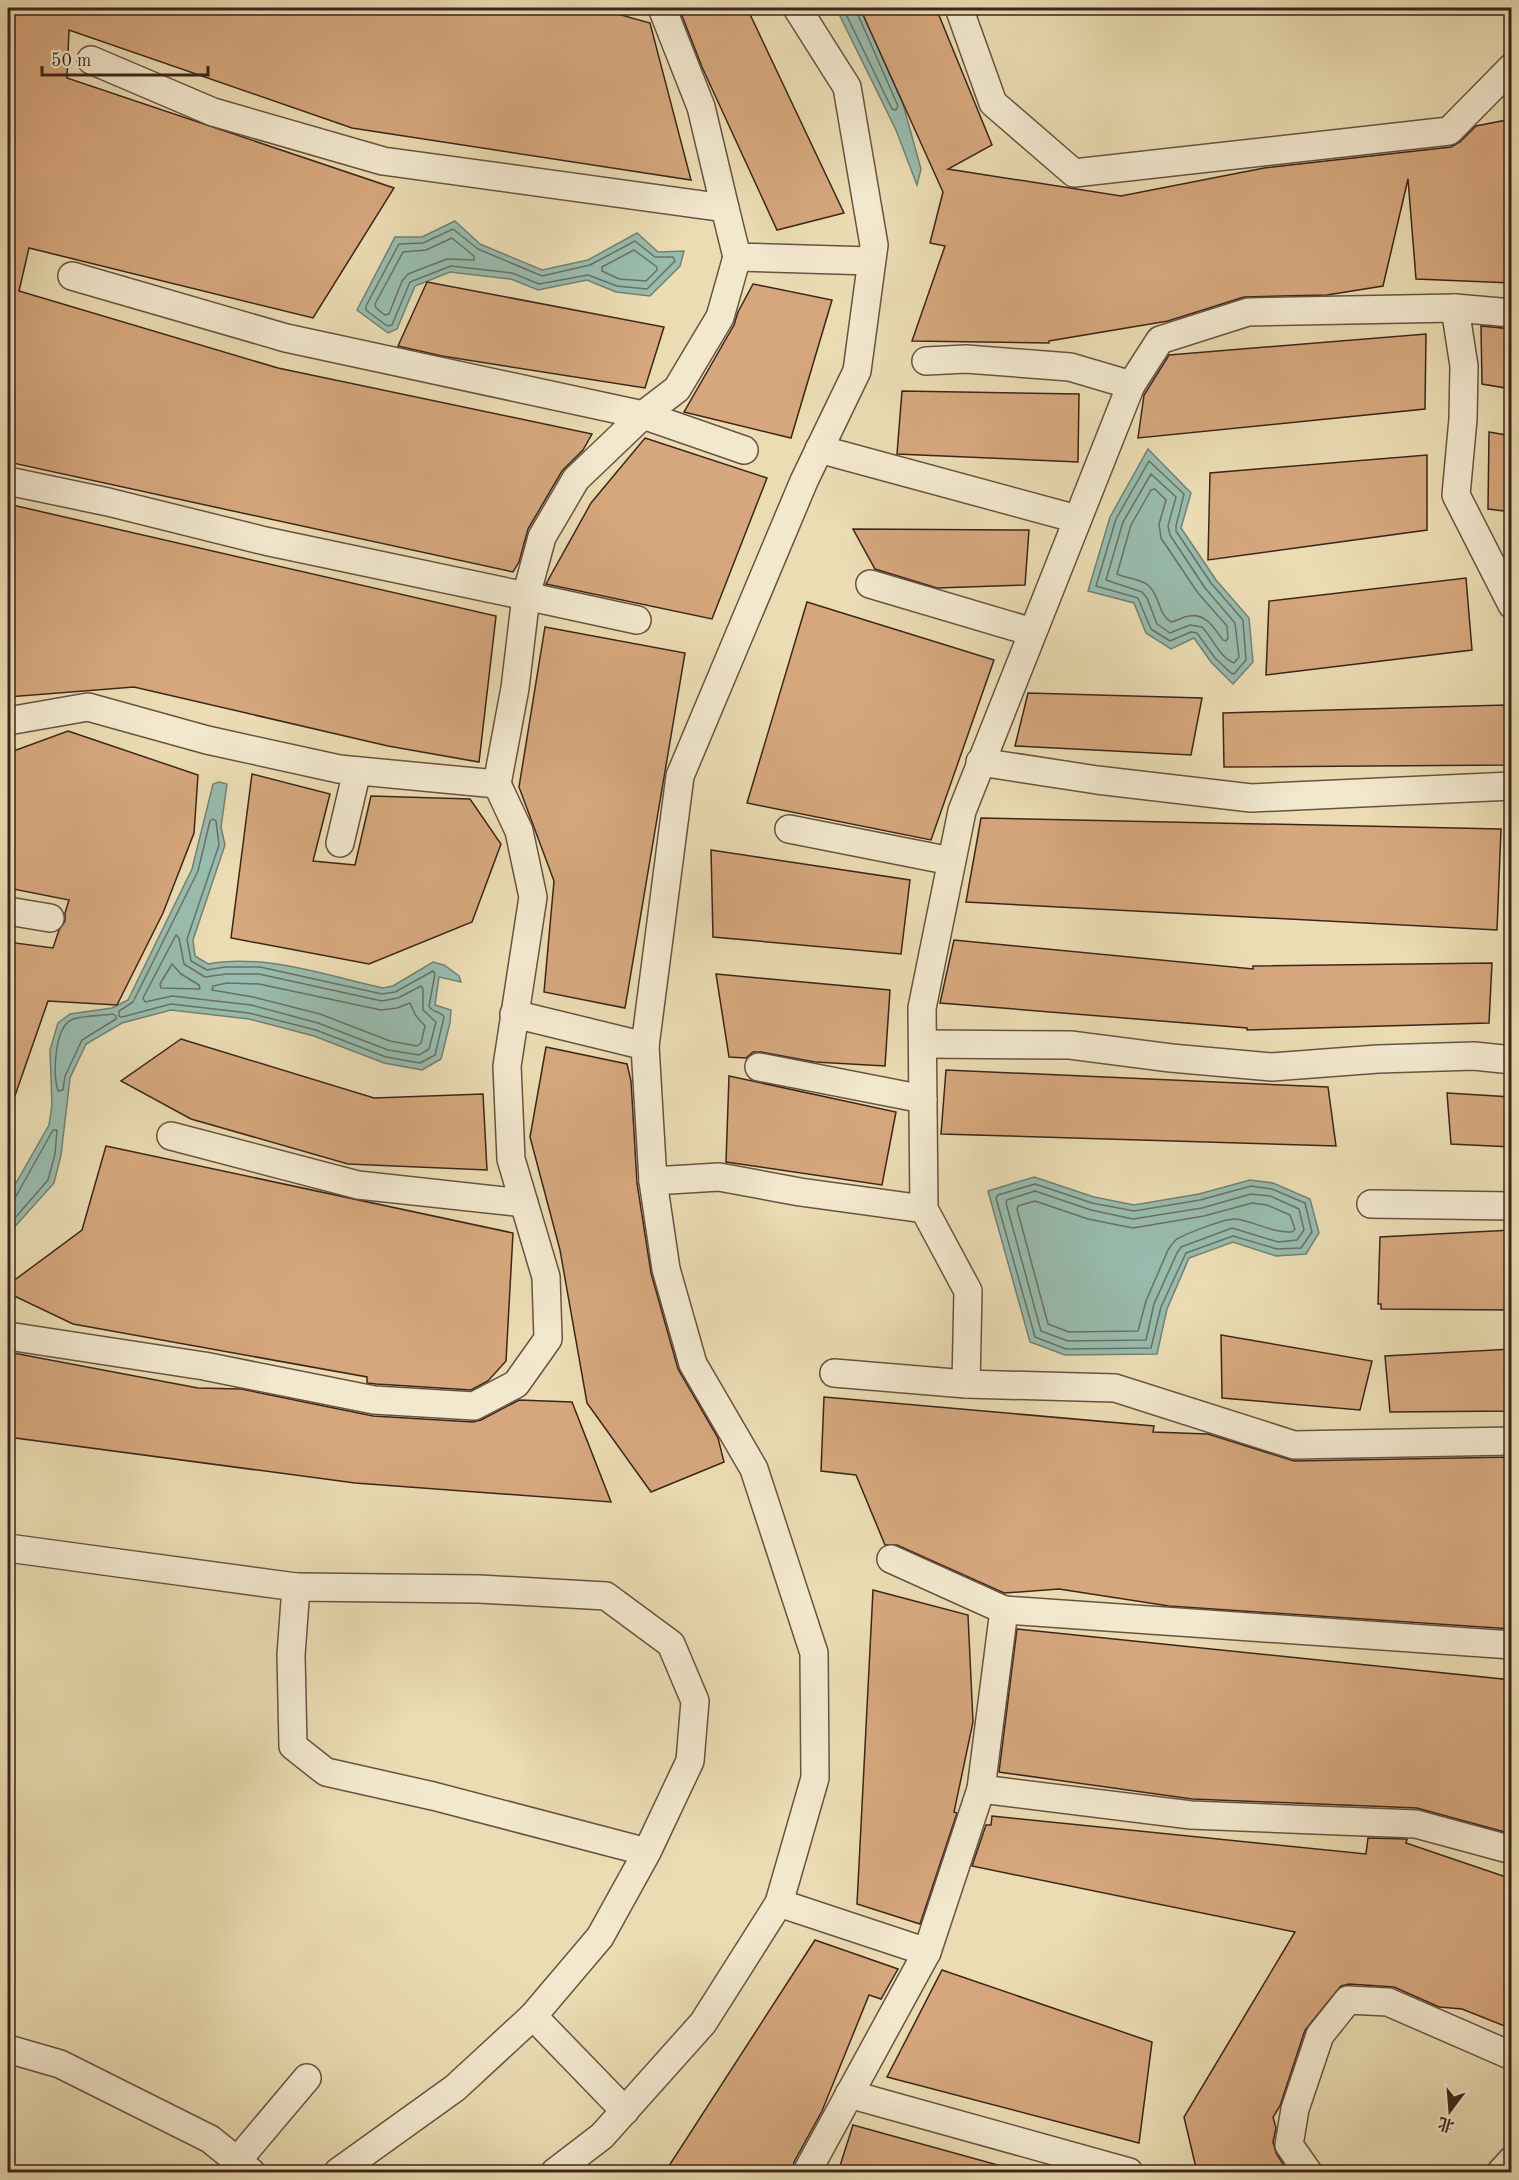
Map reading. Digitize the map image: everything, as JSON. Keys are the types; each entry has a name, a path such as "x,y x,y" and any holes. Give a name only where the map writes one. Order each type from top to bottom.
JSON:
{"street":[{"path":"8,1336 204,1366 374,1400 474,1406 516,1384 548,1339 546,1276 511,1159 507,1066 533,897 519,831 497,784 515,688 526,596 543,537 576,479 643,415 677,389 720,317 738,257 701,107 662,8"},
{"path":"555,2172 602,2136 703,2022 779,1903 815,1778 814,1653 754,1469 693,1364 666,1269 653,1181 645,1046 681,776 804,481 857,371 874,245 847,87 797,8"},
{"path":"960,8 993,103 1074,173 1449,131 1512,66"},
{"path":"91,60 213,112 383,161 725,208"},
{"path":"738,257 872,261"},
{"path":"72,276 286,338 643,415 744,450"},
{"path":"1455,308 1464,366 1463,419 1456,495 1512,605"},
{"path":"966,1384 968,1291 924,1209 922,1008 962,811 1131,385 1160,340 1248,312 1455,308 1512,313"},
{"path":"926,362 966,359 1070,367 1131,385"},
{"path":"819,449 1077,519"},
{"path":"8,481 108,502 265,541 637,620"},
{"path":"870,584 1032,632"},
{"path":"8,721 88,707 207,740 339,769 497,784"},
{"path":"980,762 1097,780 1251,798 1512,786"},
{"path":"340,843 357,771"},
{"path":"789,829 951,861"},
{"path":"8,911 50,918"},
{"path":"514,1014 645,1046"},
{"path":"923,1044 1070,1045 1171,1058 1272,1067 1453,1056 1512,1060"},
{"path":"759,1067 923,1099"},
{"path":"171,1136 358,1185 524,1203"},
{"path":"653,1181 720,1177 801,1192 924,1209"},
{"path":"1371,1204 1512,1206"},
{"path":"834,1373 966,1384 1115,1388 1294,1445 1512,1441"},
{"path":"8,1548 296,1587 479,1589 606,1596 671,1644 695,1701 690,1761 647,1852 600,1937 533,2016 455,2088 338,2172"},
{"path":"891,1559 1004,1610 1512,1645"},
{"path":"296,1587 291,1655 293,1746 326,1772 647,1852"},
{"path":"809,2172 927,1952 981,1788 1004,1610"},
{"path":"981,1788 1191,1815 1416,1824 1512,1850"},
{"path":"779,1903 927,1952"},
{"path":"1308,2172 1289,2145 1295,2109 1320,2035 1348,2000 1388,2002 1512,2056"},
{"path":"533,2016 625,2110"},
{"path":"8,2049 60,2064 210,2139 244,2167 307,2078"},
{"path":"849,2094 1129,2172"},
{"path":"1501,2172 1512,2160"}],"water":[{"path":"836,8 860,8 903,104 921,169 917,185 896,130"},
{"path":"455,221 480,244 542,270 588,260 637,233 658,252 684,251 680,266 650,296 616,292 587,280 538,290 511,279 450,272 415,286 397,329 388,333 357,310 395,237 422,237"},
{"path":"1148,449 1191,493 1181,528 1216,580 1249,618 1253,662 1233,684 1211,662 1194,638 1171,649 1146,633 1134,603 1088,591 1110,517"},
{"path":"219,782 227,784 221,827 225,845 193,940 195,956 208,964 251,961 296,967 383,988 393,986 433,962 444,965 459,976 461,982 439,977 435,1005 451,1010 441,1059 422,1070 384,1063 314,1036 249,1019 171,1010 122,1023 86,1044 70,1078 61,1155 54,1183 10,1232 8,1231 8,1203 12,1190 49,1125 52,1105 50,1050 58,1023 70,1014 112,1008 128,1000 192,869 213,784"},
{"path":"1034,1177 1094,1197 1134,1205 1199,1194 1250,1180 1273,1183 1310,1199 1319,1233 1306,1254 1276,1256 1233,1242 1189,1258 1167,1309 1157,1354 1065,1355 1030,1342 988,1191"}],"building":[{"path":"8,8 596,8 650,23 691,180 352,128 69,30 67,78 394,188 313,318 29,248 19,291 278,368 592,434 583,450 562,471 528,529 519,562 513,572 8,462 8,442 14,407 8,406"},
{"path":"679,8 747,8 844,213 777,230 702,67"},
{"path":"860,8 936,8 992,145 948,169 1121,196 1264,168 1451,147 1460,142 1476,126 1512,119 1512,283 1416,279 1408,179 1383,286 1327,295 1244,297 1168,321 1049,341 1049,343 912,341 945,246 930,243 943,192"},
{"path":"427,282 664,327 645,388 442,356 398,346"},
{"path":"753,284 832,300 791,438 684,412 734,325 738,312"},
{"path":"1481,326 1512,329 1512,389 1482,384"},
{"path":"1426,334 1425,409 1138,438 1144,395 1169,355"},
{"path":"902,391 1079,394 1078,462 897,454"},
{"path":"1489,432 1512,436 1512,512 1488,509"},
{"path":"645,438 767,478 712,619 546,584 591,503"},
{"path":"1427,455 1427,530 1208,560 1210,473"},
{"path":"8,504 496,616 479,762 388,746 134,687 8,697"},
{"path":"853,529 1029,530 1025,585 937,588 875,569"},
{"path":"1466,578 1472,650 1266,675 1269,601"},
{"path":"807,602 994,660 931,840 747,803"},
{"path":"545,627 685,653 625,1008 544,992 554,881 519,787"},
{"path":"1028,693 1202,698 1191,755 1015,746"},
{"path":"1505,705 1508,765 1224,767 1223,713"},
{"path":"68,731 198,775 194,833 163,913 117,1005 48,1001 10,1110 8,1109 8,942 53,948 59,930 65,921 69,900 8,888 8,753"},
{"path":"252,774 330,794 313,861 355,865 371,796 470,799 501,844 472,922 369,964 231,938"},
{"path":"981,818 1501,829 1497,930 966,902"},
{"path":"711,850 910,880 901,954 713,937"},
{"path":"954,940 1253,969 1253,966 1492,963 1489,1023 1247,1030 1247,1028 940,1003"},
{"path":"716,974 890,990 885,1066 815,1062 761,1052 753,1052 746,1058 729,1057"},
{"path":"181,1039 374,1098 483,1094 487,1170 348,1164 191,1119 121,1081"},
{"path":"546,1047 627,1064 631,1081 637,1183 651,1273 678,1369 718,1438 724,1462 651,1492 587,1403 560,1250 530,1137"},
{"path":"946,1070 1328,1087 1336,1146 941,1134"},
{"path":"729,1076 896,1112 882,1185 726,1162"},
{"path":"1447,1093 1512,1097 1512,1147 1451,1144"},
{"path":"106,1146 513,1233 506,1361 488,1381 471,1390 367,1383 367,1377 73,1324 8,1293 8,1285 82,1230"},
{"path":"1512,1230 1512,1310 1381,1309 1381,1304 1378,1304 1380,1237"},
{"path":"1221,1335 1372,1361 1360,1410 1222,1398"},
{"path":"1512,1349 1512,1411 1390,1412 1385,1356"},
{"path":"8,1352 198,1388 241,1389 373,1416 473,1422 519,1400 572,1402 611,1502 355,1483 8,1437"},
{"path":"824,1397 1154,1426 1153,1432 1208,1434 1294,1461 1512,1457 1512,1629 1169,1606 1059,1589 1004,1593 897,1545 885,1545 856,1475 821,1471"},
{"path":"873,1590 968,1615 973,1722 954,1812 957,1813 920,1924 857,1904"},
{"path":"1017,1629 1512,1680 1512,1834 1417,1808 1192,1799 999,1772"},
{"path":"992,1816 1366,1854 1368,1838 1407,1839 1406,1843 1512,1879 1512,2029 1462,2009 1439,2007 1394,1987 1349,1984 1341,1986 1305,2030 1280,2106 1273,2117 1276,2128 1273,2142 1276,2153 1288,2172 1197,2172 1184,2117 1295,1932 972,1866 986,1825 991,1825"},
{"path":"815,1940 898,1969 881,1999 869,1995 822,2111 794,2162 793,2172 665,2172"},
{"path":"942,1970 1152,2042 1139,2143 887,2077"},
{"path":"853,2125 1005,2167 1004,2172 838,2172"}]}
